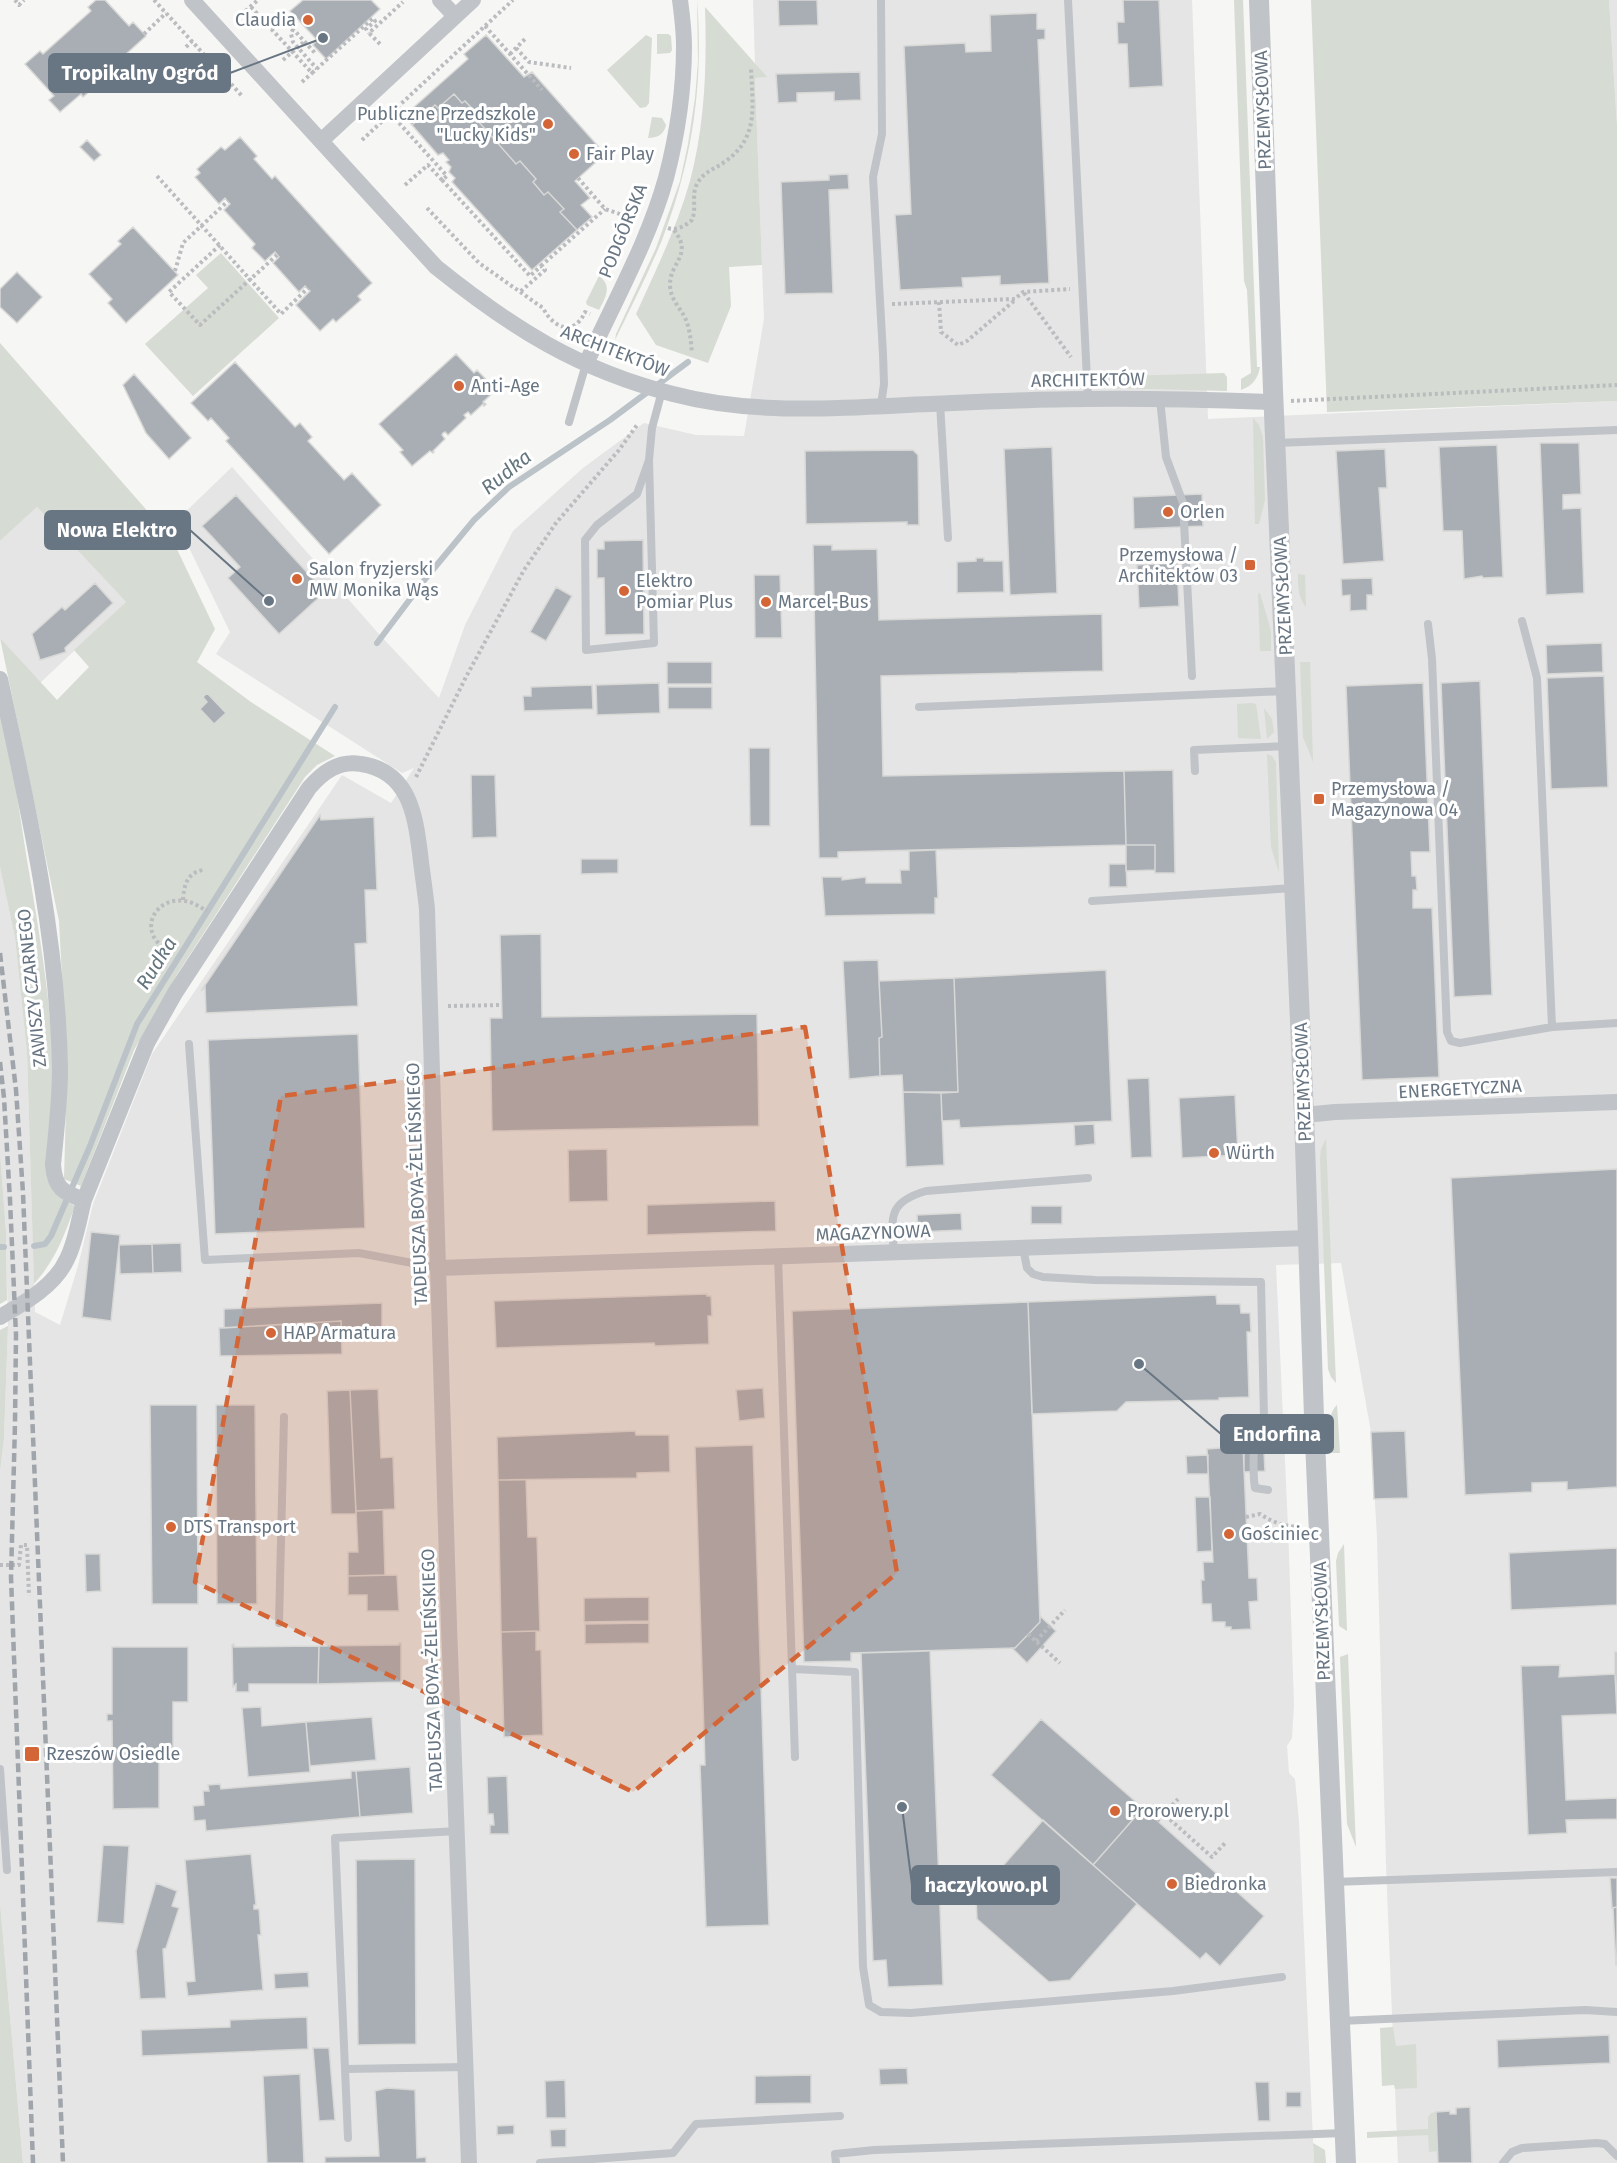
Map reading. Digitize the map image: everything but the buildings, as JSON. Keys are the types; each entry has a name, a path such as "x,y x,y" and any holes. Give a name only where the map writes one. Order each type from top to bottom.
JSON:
{"street":[{"name":"ARCHITEKTÓW","path":"192,0 436,267 522,331 554,350 639,385 722,403 773,408 1088,399 1274,402"},
{"path":"440,0 455,16"},
{"path":"321,141 473,0"},
{"name":"PODGÓRSKA","path":"586,364 638,253 665,179 675,139 681,86 684,46 680,0"},
{"name":"PRZEMYSŁOWA","path":"1259,0 1346,2163"},
{"name":"ZAWISZY CZARNEGO","path":"0,679 35,844 52,962 60,1072 54,1178 62,1192 82,1199"},
{"name":"TADEUSZA BOYA-ŻELEŃSKIEGO","path":"82,1199 147,1043 175,993 309,788 328,770 350,763 378,769 388,775 403,790 413,809 427,909 469,2163"},
{"name":"ENERGETYCZNA","path":"1304,1115 1617,1101"},
{"path":"0,1317 42,1290 62,1270 68,1257 82,1199"},
{"name":"MAGAZYNOWA","path":"440,1268 1308,1238"}],"lane":[{"path":"880,0 882,134 873,177 884,384 881,405"},
{"path":"1068,0 1088,399"},
{"path":"569,422 586,364"},
{"path":"649,460 637,494 597,525 585,540 586,650 654,643 649,460 652,428 669,393"},
{"path":"1160,399 1166,457 1183,503 1192,676"},
{"path":"940,403 948,538"},
{"path":"1276,443 1617,430"},
{"path":"1522,621 1537,678 1552,1027"},
{"path":"1428,624 1432,659 1448,1032 1451,1041 1460,1042 1552,1027 1617,1023"},
{"path":"919,706 1287,691"},
{"path":"1195,771 1194,750 1289,746"},
{"path":"1092,901 1295,888"},
{"path":"189,1044 205,1260 359,1253 440,1268"},
{"path":"894,1252 892,1225 894,1213 897,1205 909,1196 926,1191 1088,1178"},
{"path":"1023,1248 1028,1268 1034,1274 1043,1277 1095,1280 1261,1282 1264,1418"},
{"path":"778,1255 795,1756"},
{"path":"279,1623 284,1417"},
{"path":"1254,1418 1255,1488 1268,1490"},
{"path":"793,1669 855,1672 863,1967 869,2005 881,2012 911,2013 1173,1991 1282,1977"},
{"path":"0,1769 7,1870"},
{"path":"348,2138 335,1838 457,1831"},
{"path":"1333,1882 1617,1872"},
{"path":"1339,2021 1585,2010 1617,2012"},
{"path":"345,2069 465,2067"},
{"path":"540,2163 674,2153 696,2124 840,2116"},
{"path":"836,2163 835,2154 874,2150 1345,2133"},
{"path":"1503,2163 1512,2152 1522,2148 1597,2143 1605,2144 1617,2156"}],"path":[{"path":"15,0 19,4 24,0"},
{"path":"154,0 243,97"},
{"path":"241,15 258,0"},
{"path":"362,140 513,0"},
{"path":"369,33 403,2"},
{"path":"251,7 291,53 312,73"},
{"path":"144,34 166,13"},
{"path":"271,29 284,18 315,53"},
{"path":"302,82 373,18 375,21 366,29 380,44"},
{"path":"485,26 542,90"},
{"path":"293,29 291,38 317,69"},
{"path":"510,54 526,38"},
{"path":"186,47 192,41"},
{"path":"283,60 304,42"},
{"path":"516,48 528,62 571,68"},
{"path":"692,353 687,322 674,303 670,290 671,276 682,253 681,241 671,229 683,226 692,220 695,209 694,191 699,180 739,149 749,134 753,119 751,67"},
{"path":"391,114 448,174 442,180"},
{"path":"405,185 428,165 530,276 605,209"},
{"path":"157,176 281,314 308,288"},
{"path":"578,178 605,209 623,215"},
{"path":"175,271 183,243 228,201"},
{"path":"427,208 479,263 543,308 547,317 565,328 574,327 580,323 585,312"},
{"path":"220,245 169,292 200,325 277,255"},
{"path":"520,292 545,270 541,266"},
{"path":"939,302 941,332 958,345 967,341 1023,292 1083,288"},
{"path":"1023,292 1072,358 1088,374"},
{"path":"880,305 1015,299"},
{"path":"1274,402 1617,385"},
{"path":"403,790 419,774 466,677 524,570 556,523 620,450 639,423"},
{"path":"183,901 184,887 188,878 195,872 203,870"},
{"path":"163,947 151,928 152,917 160,907 174,901 183,901 192,902 205,910"},
{"path":"447,1006 502,1005"},
{"path":"1246,1517 1260,1514 1273,1523 1319,1530"},
{"path":"0,1565 19,1565 21,1545 27,1545 29,1596"},
{"path":"1036,1641 1065,1610"},
{"path":"1028,1634 1060,1663"},
{"path":"1157,1821 1178,1799"},
{"path":"1164,1814 1212,1857 1226,1842"}],"highlighted area":[{"path":"805,1027 897,1573 633,1792 195,1582 281,1096"}],"shaded area":[{"path":"697,0 699,62 697,92 681,182 662,240 615,340 656,248 680,181 695,98 698,61"},
{"path":"753,0 1192,0 1208,419 1617,401 1617,2163 1398,2163 1386,1865 1377,1538 1371,1432 1341,1263 1276,1265 1294,1705 1292,1738 1287,1746 1289,1773 1295,1779 1299,1822 1314,2163 23,2163 0,1903 0,1472 4,1439 8,1326 6,1232 0,1152 0,867 15,938 27,1053 35,1312 60,1325 78,1266 93,1204 152,1054 342,775 391,803 414,768 402,773 216,654 230,632 176,521 232,467 378,633 439,698 465,625 513,531 583,468 644,423 696,435 744,436 764,319 755,78 766,77 755,63"},
{"path":"1234,0 1243,0 1257,367 1260,367 1254,382 1241,390 1241,379 1251,373 1247,290 1244,281"},
{"path":"1311,0 1609,0 1617,125 1617,401 1327,412"},
{"path":"1609,0 1617,0 1617,125"},
{"path":"705,7 767,77 755,78 762,265 729,267 731,306 708,363 656,345 636,314 679,215 695,160 704,95"},
{"path":"657,34 671,36 672,50 670,53 657,54"},
{"path":"646,35 652,38 649,103 646,107 640,108 607,70"},
{"path":"652,117 662,118 666,125 660,135 648,138"},
{"path":"221,253 279,318 193,396 145,344 208,288 196,275"},
{"path":"599,276 607,288 599,310 587,305 586,302"},
{"path":"0,343 174,543 215,629 197,662 251,702 335,756 317,765 305,777 178,973 134,1050 81,1186 64,1179 67,1071 59,921 0,638 57,700 89,667 74,650 126,602 37,507 0,541"},
{"path":"1224,373 1227,377 1227,391 1109,388 1095,377"},
{"path":"1253,418 1259,425 1263,437 1265,500 1259,524 1255,524"},
{"path":"37,507 126,602 40,683 0,638 0,541"},
{"path":"1298,574 1305,575 1306,607 1298,588"},
{"path":"1260,593 1271,631 1271,651 1260,651 1258,594"},
{"path":"1300,662 1310,662 1313,762 1303,737"},
{"path":"1237,704 1256,704 1261,739 1238,738"},
{"path":"1264,708 1272,719 1274,732 1267,739"},
{"path":"0,712 9,748 40,939 50,1020 54,1086 47,1151 48,1177 51,1187 75,1206 54,1257 34,1284 27,1053 15,938 0,867"},
{"path":"1267,754 1272,756 1276,762 1279,873 1271,847"},
{"path":"1326,1139 1336,1383 1328,1369 1320,1159 1321,1149"},
{"path":"0,1152 6,1232 7,1300 0,1304"},
{"path":"8,1326 4,1439 0,1472 0,1330"},
{"path":"1337,1405 1340,1453 1331,1453 1330,1421"},
{"path":"1344,1544 1347,1631 1339,1626 1336,1561"},
{"path":"1348,1654 1356,1847 1347,1824 1340,1657"},
{"path":"0,1903 23,2163 0,2163"},
{"path":"1393,2027 1396,2046 1416,2044 1417,2088 1395,2089 1394,2085 1382,2086 1380,2028"},
{"path":"1436,2112 1438,2151 1429,2152 1428,2135 1367,2138 1367,2132 1428,2129 1428,2117 1431,2113"},
{"path":"1313,2143 1325,2150 1326,2163 1314,2163"}],"waterway":[{"name":"Rudka","path":"377,643 474,520 509,487 610,420 688,362"},
{"name":"Rudka","path":"34,1246 45,1244 51,1236 90,1146 137,1024 335,707"}],"railway":[{"path":"0,953 16,1090 23,1193 63,2163"},
{"path":"0,1062 10,1200 16,1335 11,1577 33,2163"}],"place":[{"name":"Claudia","path":"308,20"},
{"name":"Tropikalny Ogród","path":"323,38"},
{"name":"Publiczne Przedszkole \"Lucky Kids\"","path":"548,124"},
{"name":"Fair Play","path":"574,154"},
{"name":"Anti-Age","path":"459,386"},
{"name":"Orlen","path":"1168,512"},
{"name":"Przemysłowa / Architektów 03","path":"1250,565"},
{"name":"Salon fryzjerski MW Monika Wąs","path":"297,579"},
{"name":"Elektro Pomiar Plus","path":"624,591"},
{"name":"Nowa Elektro","path":"269,601"},
{"name":"Marcel-Bus","path":"766,602"},
{"name":"Przemysłowa / Magazynowa 04","path":"1319,799"},
{"name":"Würth","path":"1214,1153"},
{"name":"HAP Armatura","path":"271,1333"},
{"name":"Endorfina","path":"1139,1364"},
{"name":"DTS Transport","path":"171,1527"},
{"name":"Gościniec","path":"1229,1534"},
{"name":"Rzeszów Osiedle","path":"32,1754"},
{"name":"haczykowo.pl","path":"902,1807"},
{"name":"Prorowery.pl","path":"1115,1811"},
{"name":"Biedronka","path":"1172,1884"}]}
